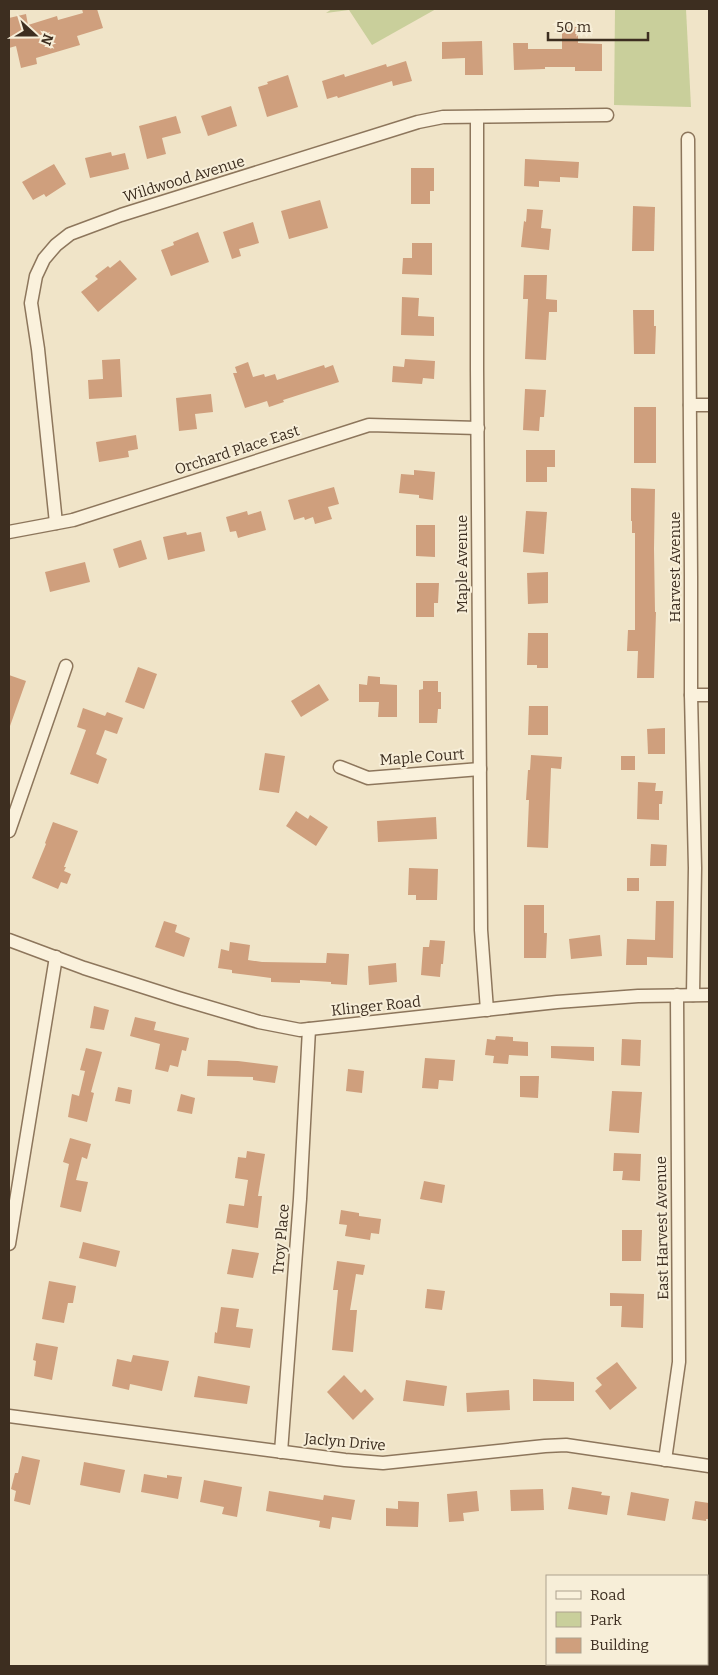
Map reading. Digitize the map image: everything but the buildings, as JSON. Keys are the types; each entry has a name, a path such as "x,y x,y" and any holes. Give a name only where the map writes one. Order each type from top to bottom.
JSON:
{"street":[{"name":"Wildwood Avenue","path":"56,523 38,349 31,303 36,276 44,259 56,245 70,234 121,215 418,122 443,117 607,115"},
{"name":"Maple Avenue","path":"477,117 481,930 486,1010"},
{"name":"Harvest Avenue","path":"688,139 691,695 695,868 693,995"},
{"path":"690,404 709,405"},
{"name":"Orchard Place East","path":"9,532 73,520 369,425 478,428"},
{"path":"9,831 66,666"},
{"path":"691,695 709,695"},
{"name":"Maple Court","path":"340,767 368,778 480,769"},
{"name":"Klinger Road","path":"9,940 84,968 260,1022 300,1030 584,1000 638,996 709,995"},
{"path":"9,1244 56,957"},
{"name":"East Harvest Avenue","path":"665,1460 679,1362 676,995"},
{"name":"Troy Place","path":"281,1452 300,1199 309,1029"},
{"name":"Jaclyn Drive","path":"9,1416 281,1452 383,1463 566,1445 709,1466"}],"green space":[{"path":"332,9 436,9 372,45 349,10 326,13"},
{"path":"615,9 686,9 691,107 614,105"},
{"path":"708,1650 709,1666 662,1666 708,1665"}]}
